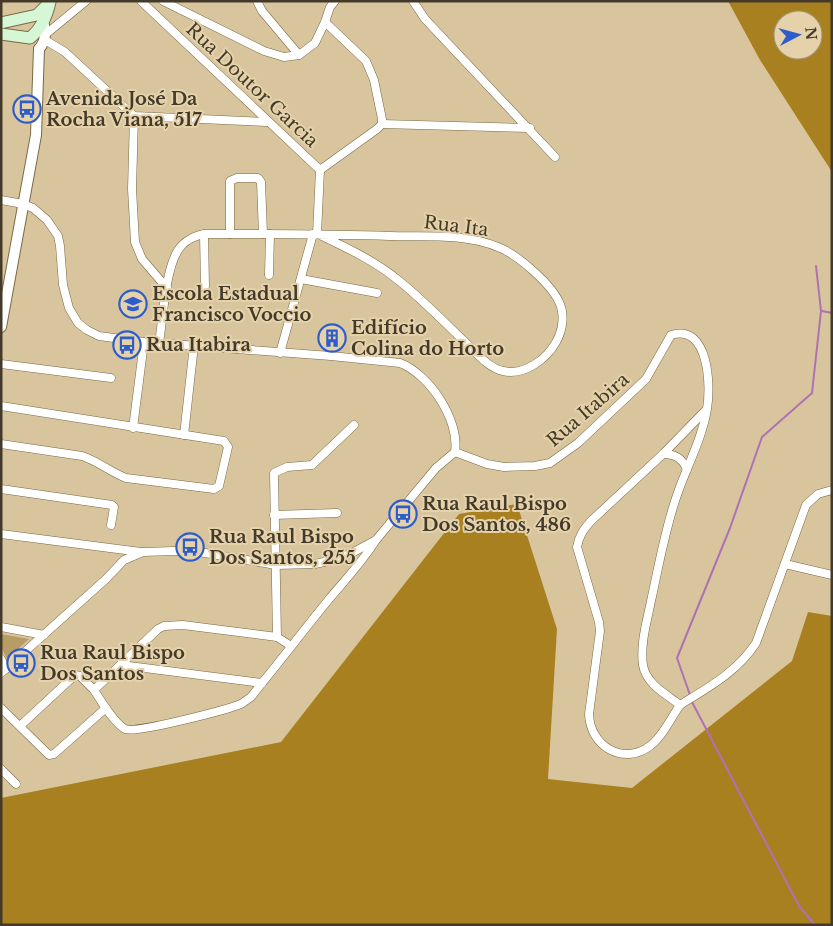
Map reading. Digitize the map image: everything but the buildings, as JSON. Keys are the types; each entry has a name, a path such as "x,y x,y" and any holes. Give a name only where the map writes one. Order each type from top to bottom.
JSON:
{"main road":[{"path":"1,23 48,11 51,2"},
{"path":"1,34 27,37 38,31 40,12"},
{"path":"22,18 20,29 22,34 27,37"}],"street":[{"path":"43,41 86,1"},
{"name":"Rua Doutor Garcia","path":"141,1 320,170"},
{"path":"163,1 264,51 284,57 299,55 315,43 326,22 330,7 335,1"},
{"path":"257,1 262,11 299,55"},
{"path":"413,1 425,18 555,156"},
{"path":"1,327 36,135 43,41 40,12"},
{"path":"326,22 366,61 374,80 382,124"},
{"path":"27,37 43,41 65,52 134,116 267,122"},
{"path":"134,116 132,189 136,242 142,259 167,288"},
{"path":"280,352 301,279 317,234 320,170 382,124 530,128"},
{"path":"230,234 230,181 237,178 258,178 261,182 269,275"},
{"path":"1,200 33,208 47,220 58,236 65,296 78,323 87,330 100,336 144,342 395,362 410,367 435,390 454,431 456,442 455,452 436,468 376,540 356,569 246,701 234,706 129,730 121,726 94,690 80,676 75,675 20,726"},
{"path":"204,234 205,286"},
{"name":"Rua Ita","path":"159,343 171,265 178,250 194,236 204,234 317,234 440,236 479,242 500,248 521,261 546,284 558,300 561,307 562,320 558,340 550,351 534,365 519,371 502,371 485,361 415,294 388,272 373,262 317,234"},
{"path":"301,279 378,293"},
{"name":"Rua Itabira","path":"455,452 487,464 504,467 522,468 550,462 578,443 646,379 672,336 685,333 690,335 700,347 708,372 707,409"},
{"path":"133,428 144,342"},
{"path":"184,436 194,345"},
{"path":"1,364 111,378"},
{"path":"1,406 224,441 228,447 219,486 212,489 135,480 113,473 82,456 1,444"},
{"path":"707,409 663,454 591,521 578,538 579,557 600,622 589,723 596,739 601,745 617,752 634,752 650,746 680,705 739,665 756,643 806,505 818,494 832,490"},
{"path":"680,705 649,680 643,666 642,653 662,549 677,494 702,430 707,409"},
{"path":"277,637 274,473 286,468 312,465 354,425"},
{"path":"663,454 678,457 685,463 687,469"},
{"path":"1,489 112,505 114,507 111,525"},
{"path":"274,515 337,513"},
{"path":"1,534 143,552 199,552 276,565 315,564 333,560 350,554 376,540"},
{"path":"1,659 4,671 106,579 124,560 143,552"},
{"path":"785,564 832,575"},
{"path":"94,690 158,629 164,626 183,625 277,637 291,646"},
{"path":"1,627 44,635"},
{"path":"122,663 137,667 262,683"},
{"path":"1,708 49,756 54,754 106,708"},
{"path":"1,769 16,784"}],"shaded area":[{"path":"728,1 832,1 832,172 760,60"},
{"path":"517,504 557,629 548,779 632,788 792,661 808,612 832,616 832,925 2,925 1,798 281,742 459,514"},
{"path":"1,634 29,639 7,659 1,647"}],"waterway":[{"path":"690,695 677,658 730,528 762,437 812,393 821,311 816,266"},
{"path":"822,311 832,313"},
{"path":"692,702 799,906 815,925"}],"place":[{"name":"Avenida José Da Rocha Viana, 517","path":"27,109"},
{"name":"Escola Estadual Francisco Voccio","path":"133,304"},
{"name":"Edifício Colina do Horto","path":"332,338"},
{"name":"Rua Itabira","path":"127,345"},
{"name":"Rua Raul Bispo Dos Santos, 486","path":"403,514"},
{"name":"Rua Raul Bispo Dos Santos, 255","path":"190,547"},
{"name":"Rua Raul Bispo Dos Santos","path":"21,663"}]}
